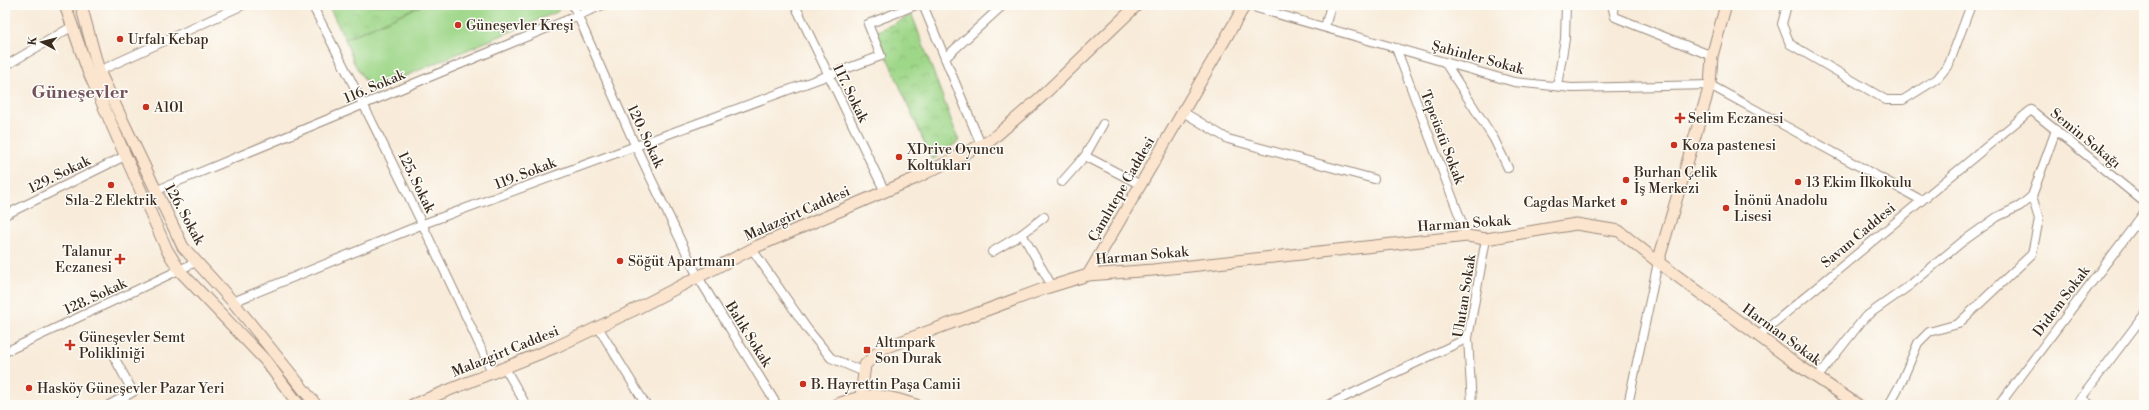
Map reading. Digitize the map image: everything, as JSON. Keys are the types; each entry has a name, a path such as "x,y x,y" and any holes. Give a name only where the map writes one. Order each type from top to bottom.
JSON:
{"street":[{"name":"126. Sokak","path":"65,5 88,71 125,156 142,190 167,250 180,270 265,360 299,405"},
{"name":"126. Sokak","path":"81,5 99,71 183,248 232,302 316,405"},
{"path":"99,71 243,5"},
{"name":"125. Sokak","path":"312,5 364,104 424,224 493,374"},
{"name":"120. Sokak","path":"573,5 635,145 698,277"},
{"name":"116. Sokak","path":"155,191 603,5"},
{"name":"117. Sokak","path":"795,5 885,192"},
{"name":"119. Sokak","path":"232,302 424,224 635,145 829,77 881,56 868,24 916,5"},
{"path":"923,5 981,145"},
{"path":"945,58 1003,5"},
{"name":"Malazgirt Caddesi","path":"412,405 493,374 598,327 752,249 916,178 991,140 1040,98 1137,5"},
{"name":"Şahinler Sokak","path":"1245,5 1325,27 1446,64 1514,82 1572,88 1710,85"},
{"name":"Çamlıtepe Caddesi","path":"1088,275 1245,5"},
{"path":"1325,27 1331,5"},
{"path":"1557,86 1565,39 1566,5"},
{"path":"1612,5 1615,18 1712,56"},
{"path":"1628,405 1658,262 1710,85 1712,56 1726,5"},
{"path":"1787,5 1782,24 1790,44 1886,100 1903,100 1937,79 1949,64 1971,5"},
{"path":"5,66 73,26"},
{"name":"Tepeüstü Sokak","path":"1396,48 1467,236"},
{"path":"1446,64 1494,139 1508,168"},
{"path":"1710,85 1921,200"},
{"name":"Savun Caddesi","path":"1758,336 2031,110"},
{"name":"Semin Sokağı","path":"2031,110 2144,202"},
{"path":"1183,112 1228,139 1374,179"},
{"path":"1062,182 1085,156 1103,124"},
{"path":"1817,378 1865,317 1909,286 1962,242 1997,217 2020,206 2032,196 2056,130"},
{"name":"129. Sokak","path":"5,215 125,156"},
{"path":"1085,156 1141,185"},
{"path":"1889,405 1901,383 1918,343 1929,332 1958,324 2032,254 2039,220 2032,196"},
{"name":"Didem Sokak","path":"1999,405 2144,213"},
{"path":"992,252 1022,234 1044,217"},
{"name":"Harman Sokak","path":"1088,275 1153,270 1467,236 1486,239 1576,224 1619,231 1658,262 1758,336 1858,405"},
{"path":"1022,234 1052,286"},
{"name":"Ulutan Sokak","path":"1472,405 1468,338 1486,239"},
{"path":"752,249 808,330 831,358 864,372"},
{"name":"128. Sokak","path":"5,352 196,262"},
{"path":"861,396 865,365 881,349 1052,286 1088,275"},
{"name":"Balık Sokak","path":"698,277 777,405"},
{"path":"2076,405 2144,316"},
{"path":"598,327 646,405"},
{"path":"1328,405 1468,338"},
{"path":"109,405 133,392 114,357"},
{"path":"505,368 526,405"},
{"path":"835,405 861,396 878,395 916,405"},
{"path":"2081,398 2091,405"}],"green space":[{"path":"328,5 422,5 345,39"},
{"path":"422,5 562,5 557,12 379,87 368,86 354,63 345,39"},
{"path":"912,15 959,141 932,160 876,32"}],"place":[{"name":"Güneşevler Kreşi","path":"458,25"},
{"name":"Urfalı Kebap","path":"120,39"},
{"name":"A101","path":"146,107"},
{"name":"Selim Eczanesi","path":"1680,118"},
{"name":"Koza pastenesi","path":"1674,145"},
{"name":"XDrive Oyuncu Koltukları","path":"899,157"},
{"name":"Burhan Çelik İş Merkezi","path":"1626,180"},
{"name":"13 Ekim İlkokulu","path":"1798,182"},
{"name":"Sıla-2 Elektrik","path":"111,185"},
{"name":"Cagdas Market","path":"1624,202"},
{"name":"İnönü Anadolu Lisesi","path":"1726,208"},
{"name":"Talanur Eczanesi","path":"120,259"},
{"name":"Söğüt Apartmanı","path":"620,261"},
{"name":"Güneşevler Semt Polikliniği","path":"70,345"},
{"name":"Altınpark Son Durak","path":"867,350"},
{"name":"B. Hayrettin Paşa Camii","path":"803,384"},
{"name":"Hasköy Güneşevler Pazar Yeri","path":"29,388"}],"district":[{"name":"Güneşevler","path":"80,92"}]}
